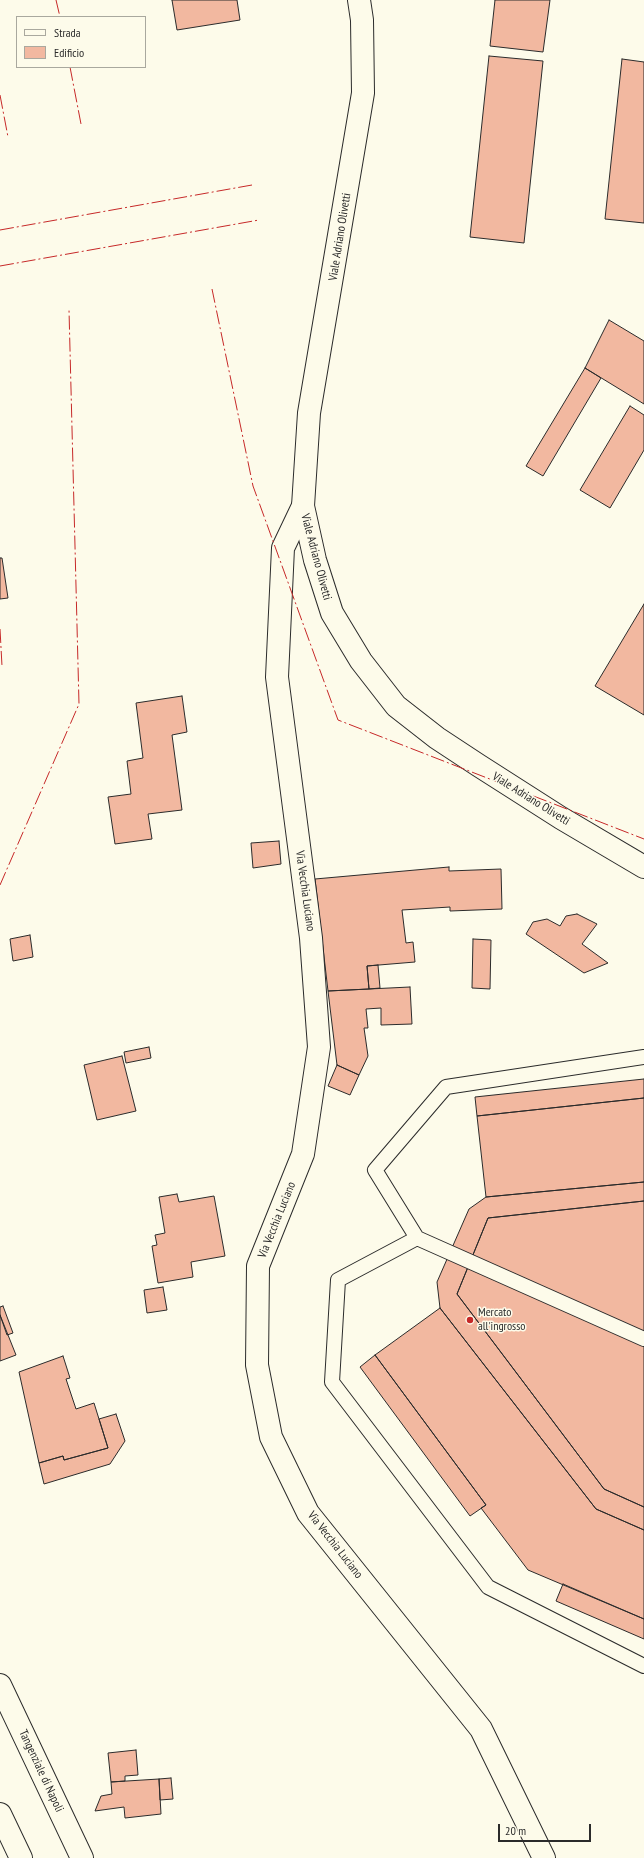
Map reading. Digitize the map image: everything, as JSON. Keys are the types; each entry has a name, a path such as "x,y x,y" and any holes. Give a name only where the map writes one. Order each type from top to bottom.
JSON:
{"main road":[{"name":"Viale Adriano Olivetti","path":"359,0 362,20 363,93 309,413 303,506 315,560 332,613 361,661 396,706 437,738 478,765 561,818 644,867"},
{"name":"Via Vecchia Luciano","path":"303,506 283,548 277,677 311,938 319,1047 304,1154 258,1266 257,1365 271,1437 308,1513 480,1729 544,1858"},
{"name":"Tangenziale di Napoli","path":"0,1685 82,1858"},
{"path":"0,1814 21,1858"}],"lane":[{"path":"644,1057 446,1087 375,1170 417,1238 644,1339"},
{"path":"417,1238 338,1280 332,1382 488,1587 644,1666"}],"building":[{"path":"172,0 237,0 240,20 177,30"},
{"path":"495,0 550,0 543,52 490,46"},
{"path":"489,56 543,61 524,243 470,237"},
{"path":"622,59 644,62 644,223 605,219"},
{"path":"609,320 644,341 644,404 585,368"},
{"path":"585,368 601,378 543,476 526,466"},
{"path":"630,406 644,415 644,450 610,508 580,490"},
{"path":"0,558 2,558 8,598 0,599"},
{"path":"644,604 644,715 595,686"},
{"path":"182,696 187,732 172,735 182,810 148,814 152,839 115,844 108,797 131,794 127,761 143,758 136,703"},
{"path":"279,841 281,864 253,868 251,843"},
{"path":"449,867 449,871 501,869 502,909 450,911 450,907 402,910 406,943 413,942 415,962 367,966 369,989 328,991 315,879"},
{"path":"577,914 597,924 582,944 608,963 584,973 526,934 533,922 547,919 560,926 566,916"},
{"path":"30,935 33,957 13,961 10,939"},
{"path":"473,939 491,940 490,989 472,988"},
{"path":"378,965 380,988 369,989 367,966"},
{"path":"410,987 412,1024 381,1025 381,1008 366,1009 368,1028 364,1028 368,1056 359,1075 337,1065 328,991"},
{"path":"149,1047 151,1058 126,1063 124,1052"},
{"path":"122,1056 136,1111 97,1120 84,1065"},
{"path":"337,1065 359,1075 350,1095 328,1086"},
{"path":"644,1079 644,1098 477,1116 475,1097"},
{"path":"644,1098 644,1182 486,1197 477,1116"},
{"path":"644,1182 644,1201 488,1218 457,1294 604,1489 644,1507 644,1530 596,1509 440,1308 437,1282 469,1209 486,1197"},
{"path":"177,1194 179,1202 214,1196 225,1256 191,1262 193,1277 158,1283 152,1246 157,1245 155,1235 165,1233 159,1197"},
{"path":"644,1201 644,1507 604,1489 457,1294 488,1218"},
{"path":"163,1287 167,1310 147,1313 144,1290"},
{"path":"3,1306 13,1333 7,1335 0,1315 0,1307"},
{"path":"440,1308 596,1509 644,1530 644,1619 528,1570 481,1508 486,1505 375,1355"},
{"path":"0,1315 16,1355 0,1361"},
{"path":"375,1355 486,1505 470,1516 360,1367"},
{"path":"63,1356 70,1378 66,1379 76,1409 94,1403 108,1448 64,1460 63,1456 39,1463 19,1372"},
{"path":"116,1414 125,1441 110,1464 44,1484 39,1463 63,1456 64,1460 108,1448 99,1419"},
{"path":"563,1584 644,1619 644,1639 556,1601"},
{"path":"136,1750 138,1775 125,1776 125,1781 111,1782 108,1753"},
{"path":"171,1778 173,1799 160,1800 159,1779"},
{"path":"159,1779 161,1814 125,1818 124,1807 95,1811 101,1796 112,1794 111,1782"}],"power":[{"path":"56,0 60,16"},
{"path":"70,68 81,124"},
{"path":"0,95 8,137"},
{"path":"0,230 252,185"},
{"path":"0,266 259,220"},
{"path":"212,289 253,486 338,720 644,839"},
{"path":"0,885 79,704 69,310"},
{"path":"0,629 2,666"}],"place":[{"name":"Mercato all'ingrosso","path":"470,1320"}]}
